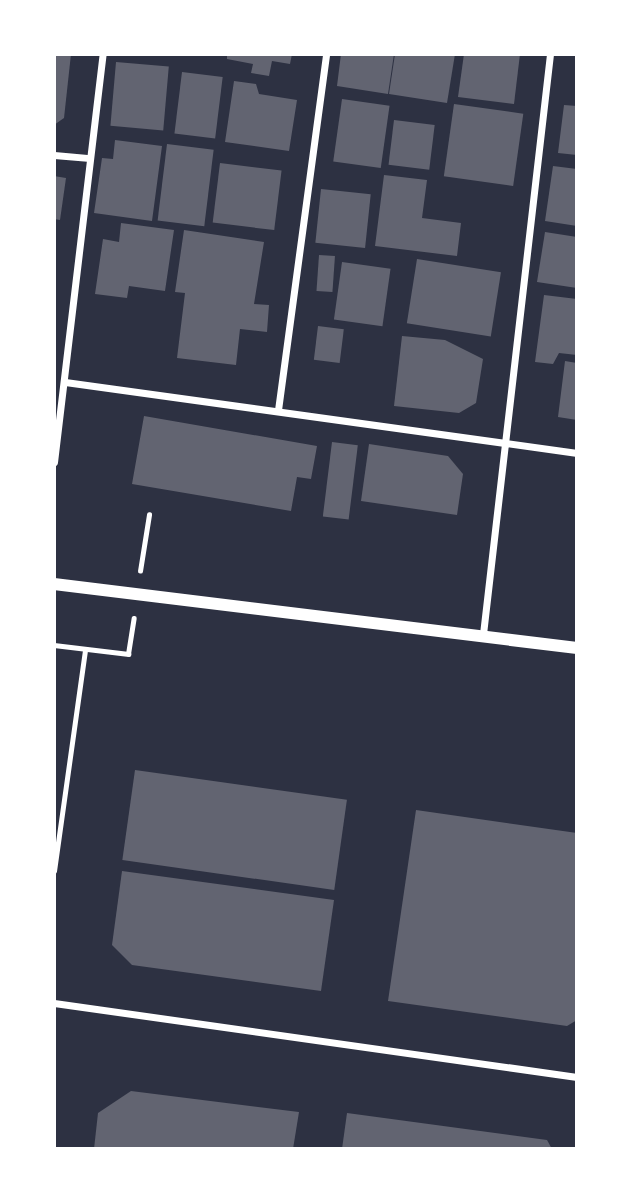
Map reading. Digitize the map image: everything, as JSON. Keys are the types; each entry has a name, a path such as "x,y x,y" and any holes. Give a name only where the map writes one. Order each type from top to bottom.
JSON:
{"street":[{"path":"54,462 103,54"},
{"path":"278,410 326,54"},
{"path":"482,634 502,442 550,54"},
{"path":"54,155 90,158"},
{"path":"65,382 577,453"},
{"path":"54,584 482,634 577,648"},
{"path":"54,1003 577,1077"}],"path":[{"path":"54,645 128,654"},
{"path":"54,871 85,650"}],"building":[{"path":"54,54 71,54 64,118 54,125"},
{"path":"227,54 292,54 290,64 272,61 269,76 251,73 253,64 227,59"},
{"path":"341,54 394,54 388,94 337,86"},
{"path":"395,54 455,54 447,103 389,94"},
{"path":"464,54 520,54 514,104 458,97"},
{"path":"116,62 169,67 163,130 110,126"},
{"path":"182,72 223,77 215,139 174,134"},
{"path":"234,81 256,84 259,94 297,100 289,151 225,142"},
{"path":"342,99 390,106 381,168 333,161"},
{"path":"454,104 523,114 513,186 444,176"},
{"path":"564,105 577,106 577,155 558,153"},
{"path":"394,120 435,125 429,170 389,165"},
{"path":"115,140 162,146 152,221 94,213 102,158 113,159"},
{"path":"167,144 214,150 204,226 158,220"},
{"path":"220,163 282,171 274,230 213,223"},
{"path":"553,166 577,169 577,226 545,221"},
{"path":"384,175 427,180 422,218 461,223 457,256 375,246"},
{"path":"54,176 66,178 60,220 54,219"},
{"path":"321,189 371,194 365,248 315,243"},
{"path":"121,223 174,230 165,291 129,286 127,298 95,294 103,239 119,242"},
{"path":"184,230 264,242 254,304 269,305 267,332 240,329 236,365 177,358 185,293 175,292"},
{"path":"545,232 577,237 577,288 537,282"},
{"path":"319,255 335,256 332,292 316,291"},
{"path":"417,259 501,272 491,336 407,323"},
{"path":"342,262 391,269 382,326 334,319"},
{"path":"544,295 577,299 577,355 559,353 553,364 535,362"},
{"path":"318,326 344,329 340,363 314,360"},
{"path":"402,336 445,340 483,359 476,403 459,413 394,406"},
{"path":"565,361 577,363 577,420 558,417"},
{"path":"144,416 317,446 311,479 297,477 291,511 132,484"},
{"path":"332,442 358,445 349,520 323,516"},
{"path":"369,444 448,456 463,474 457,515 361,501"},
{"path":"135,770 347,800 334,890 122,860"},
{"path":"416,810 577,833 577,1020 567,1026 388,1001"},
{"path":"122,871 334,900 321,991 132,965 112,945"},
{"path":"131,1091 299,1112 293,1149 94,1149 98,1113"},
{"path":"347,1113 547,1140 552,1149 342,1149"}]}
